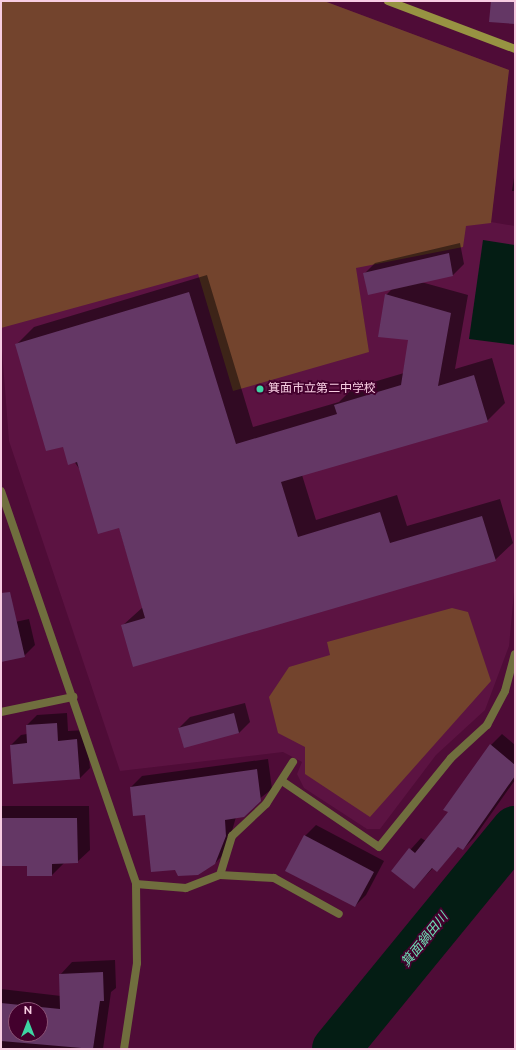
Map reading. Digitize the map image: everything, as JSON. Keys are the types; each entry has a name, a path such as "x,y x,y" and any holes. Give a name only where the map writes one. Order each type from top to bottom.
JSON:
{"street":[{"path":"388,1 515,49"},
{"path":"1,491 136,884 137,962 124,1049"},
{"path":"282,781 379,847 451,758 486,724 505,691 515,654"},
{"path":"1,712 73,697"},
{"path":"220,875 232,836 266,804 293,762"},
{"path":"136,884 186,888 220,875 274,878 339,914"}],"shaded area":[{"name":"箕面市立第二中学校","path":"1,1 324,1 509,70 491,222 515,226 515,582 509,646 485,710 436,755 380,829 367,829 304,788 297,774 302,762 283,752 120,771 9,441 1,338"},
{"path":"1,1 324,1 509,70 491,223 466,226 463,247 356,268 369,352 233,391 198,274 1,328"},
{"path":"483,240 515,245 515,345 469,339"},
{"path":"452,608 468,612 491,681 370,817 305,774 305,747 278,733 269,697 289,667 330,655 327,642"}],"building":[{"path":"491,1 515,1 515,24 489,22"},
{"path":"449,253 453,276 368,295 363,273"},
{"path":"189,292 236,444 337,414 334,405 401,385 408,340 378,337 385,294 451,313 438,386 474,375 488,422 281,482 298,537 380,512 390,543 482,516 496,561 133,667 121,625 145,618 119,528 98,534 77,462 68,465 63,447 46,451 15,344"},
{"path":"10,592 25,657 1,662 1,593"},
{"path":"234,713 239,733 184,748 178,728"},
{"path":"57,723 58,741 77,739 80,779 13,784 10,745 27,743 26,725"},
{"path":"490,744 515,765 515,776 463,850 458,847 437,872 432,868 414,889 391,871 409,848 415,853 448,812 443,810"},
{"path":"257,769 261,801 244,817 225,820 226,836 215,864 198,875 178,876 175,870 151,872 145,815 133,816 130,787"},
{"path":"1,818 77,818 78,863 52,864 52,876 27,876 27,866 1,866"},
{"path":"304,835 374,872 355,907 285,871"},
{"path":"103,972 104,1001 100,1001 93,1049 12,1042 48,1042 48,1008 60,1009 59,974"},
{"path":"1,1003 8,1004 8,1042 1,1041"}],"waterway":[{"name":"箕面鍋田川","path":"336,1049 515,830"}],"place":[{"name":"箕面市立第二中学校","path":"260,389"}]}
